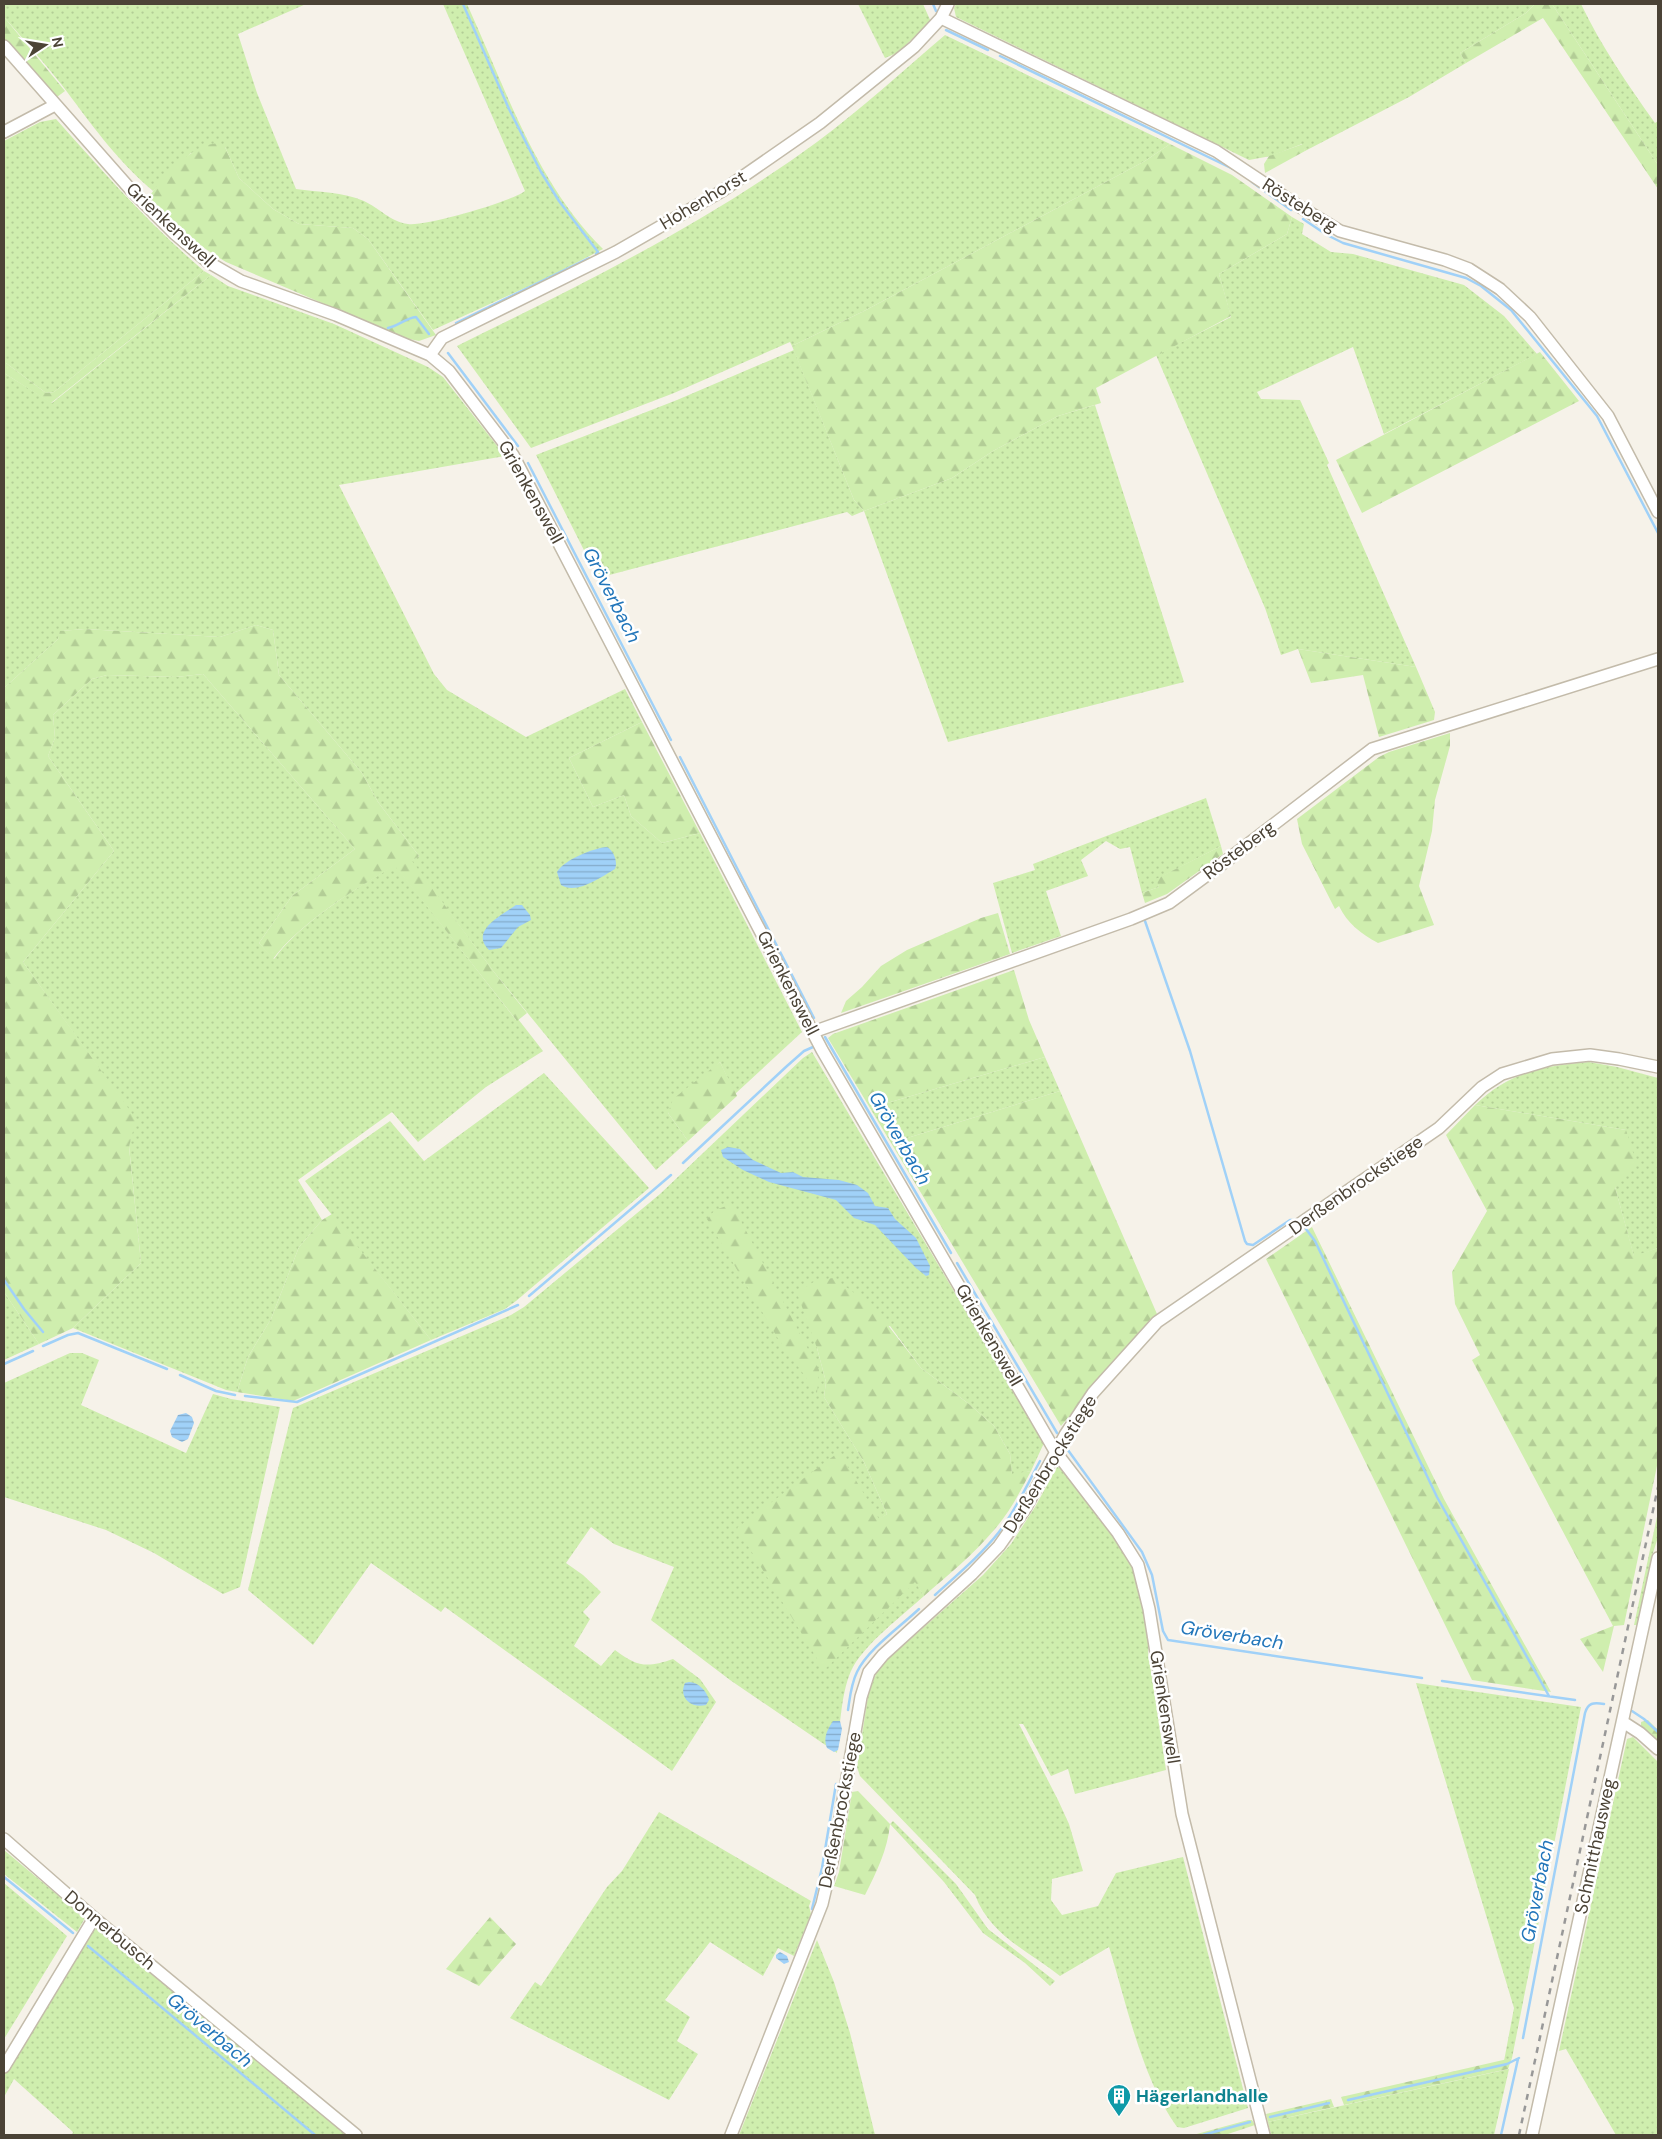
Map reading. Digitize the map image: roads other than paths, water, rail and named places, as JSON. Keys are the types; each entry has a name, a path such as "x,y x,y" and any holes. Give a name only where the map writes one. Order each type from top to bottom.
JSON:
{"street":[{"name":"Hohenhorst","path":"430,355 442,338 616,252 722,191 820,123 914,47 941,18 948,4"},
{"name":"Rösteberg","path":"941,18 1216,151 1340,231 1445,260 1486,279 1517,303 1530,317 1608,416 1658,512"},
{"name":"Grienkenswell","path":"4,46 131,190 175,234 208,262 241,281 336,315 430,355 449,371 506,444 520,466 813,1032 1055,1451 1134,1558 1143,1579 1149,1609 1182,1814 1264,2135"},
{"path":"4,132 55,105"},
{"name":"Rösteberg","path":"813,1032 1132,919 1168,903 1372,749 1658,659"},
{"name":"Derßenbrockstiege","path":"731,2135 824,1895 834,1853 861,1697 866,1678 876,1661 972,1574 999,1546 1025,1509 1055,1451 1093,1393 1157,1322 1439,1128 1482,1087 1502,1074 1552,1059 1590,1055 1658,1067"},
{"name":"Schmitthausweg","path":"1532,2135 1658,1558"},
{"path":"1623,1722 1640,1732 1658,1749"},
{"name":"Donnerbusch","path":"4,1839 94,1918 356,2135"},
{"path":"4,2068 94,1918"}],"water":[{"path":"607,847 615,857 615,869 589,884 574,888 567,888 561,885 557,872 566,863 587,852"},
{"path":"516,905 522,905 530,915 531,920 518,927 501,948 489,950 484,943 483,936 485,930 496,919"},
{"path":"728,1147 740,1149 753,1160 781,1173 793,1172 803,1177 839,1180 857,1185 868,1193 875,1206 888,1208 895,1219 916,1238 930,1266 929,1275 926,1276 916,1268 875,1225 854,1218 836,1200 769,1182 743,1170 723,1157 721,1150"},
{"path":"186,1413 192,1417 194,1423 188,1439 182,1442 172,1437 170,1431 178,1415"},
{"path":"689,1682 699,1685 704,1690 709,1700 706,1705 691,1704 685,1698 683,1688 685,1683"},
{"path":"833,1721 840,1721 842,1729 838,1750 834,1752 827,1748 825,1741 827,1731"},
{"path":"780,1952 787,1956 789,1962 784,1964 776,1958 776,1955"}],"waterway":[{"path":"463,4 509,109 541,172 559,201 598,252 596,254"},
{"path":"933,4 936,11"},
{"path":"946,30 988,50"},
{"path":"1000,56 1235,170"},
{"path":"1252,182 1291,210"},
{"path":"1303,219 1343,243 1466,278 1481,286 1511,310 1597,416 1658,533"},
{"path":"456,323 589,258"},
{"name":"Gröverbach","path":"388,328 416,317 429,334"},
{"name":"Gröverbach","path":"448,353 518,446"},
{"name":"Gröverbach","path":"528,463 671,740"},
{"name":"Gröverbach","path":"680,757 814,1018"},
{"path":"1145,921 1190,1051 1245,1241 1247,1244 1253,1245 1290,1220 1296,1220"},
{"name":"Gröverbach","path":"825,1037 951,1253"},
{"path":"683,1163 787,1066 804,1051 813,1047"},
{"path":"529,1296 671,1175"},
{"path":"1306,1229 1315,1241 1437,1497 1549,1696"},
{"name":"Gröverbach","path":"957,1263 1057,1433"},
{"path":"4,1280 43,1332"},
{"path":"245,1396 297,1402 518,1305"},
{"path":"43,1346 68,1335 78,1333 167,1369"},
{"path":"4,1364 33,1351"},
{"path":"180,1375 216,1391 235,1395"},
{"name":"Gröverbach","path":"1065,1446 1142,1552 1152,1575 1163,1631 1168,1640 1422,1678"},
{"path":"935,1595 977,1557 999,1532 1016,1506 1040,1461"},
{"path":"848,1710 853,1681 862,1663 876,1647 919,1609"},
{"name":"Gröverbach","path":"1442,1681 1575,1700"},
{"name":"Gröverbach","path":"1523,2038 1585,1713 1592,1704 1604,1704"},
{"name":"Gröverbach","path":"1632,1711 1658,1732"},
{"path":"812,1909 822,1868 836,1784"},
{"name":"Gröverbach","path":"4,1877 73,1933"},
{"name":"Gröverbach","path":"88,1946 315,2135"},
{"name":"Gröverbach","path":"1348,2100 1507,2064 1519,2058"},
{"path":"1501,2135 1518,2059"},
{"name":"Gröverbach","path":"1270,2117 1329,2103"},
{"name":"Gröverbach","path":"1203,2135 1250,2122"}],"railway":[{"path":"1519,2135 1658,1487"}],"place":[{"name":"Hägerlandhalle","path":"1119,2117"}]}
